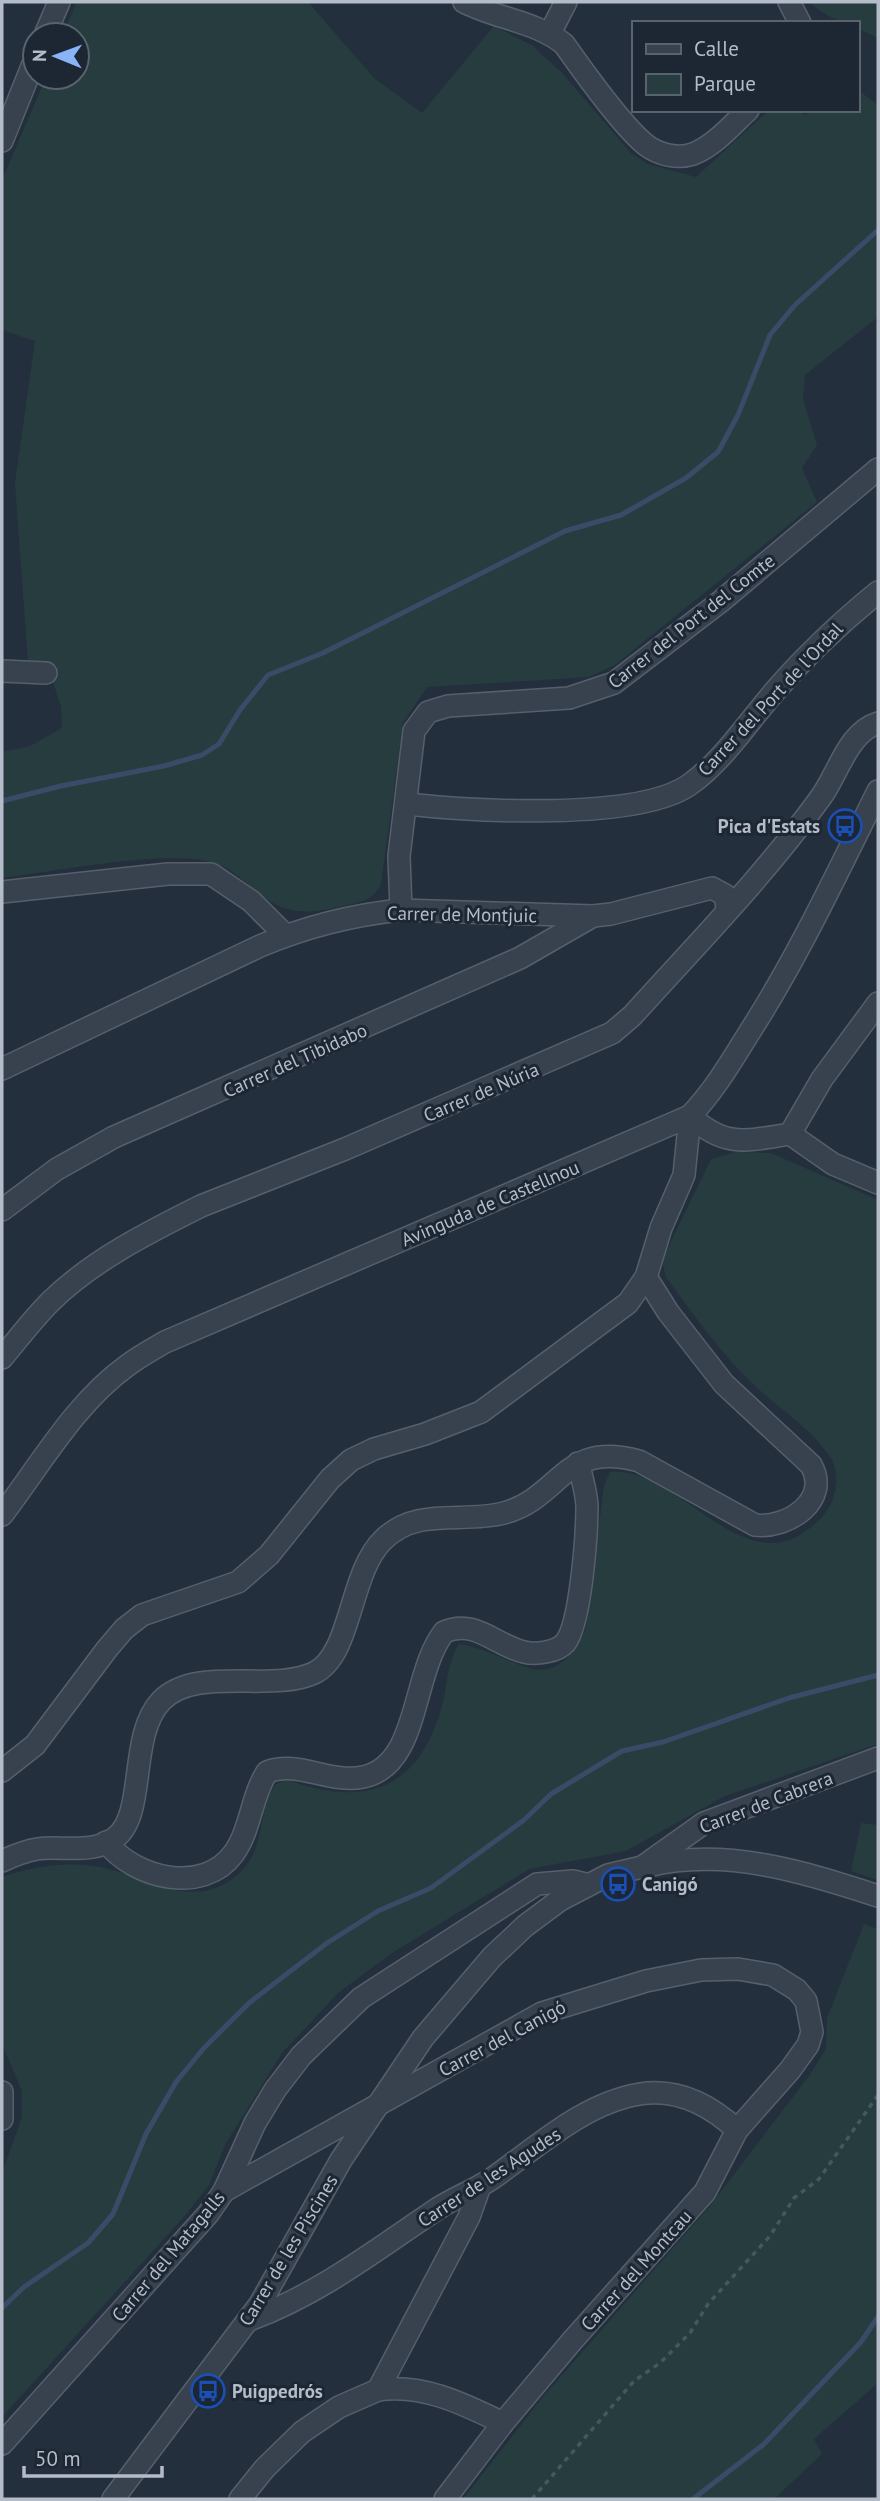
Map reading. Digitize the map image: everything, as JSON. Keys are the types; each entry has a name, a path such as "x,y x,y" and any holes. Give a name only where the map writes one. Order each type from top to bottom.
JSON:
{"street":[{"path":"51,21 58,2"},
{"path":"464,2 482,11 550,33 564,44 632,131 648,146 666,155 680,157 693,154 707,146 746,112"},
{"path":"550,33 566,2"},
{"path":"789,2 799,21"},
{"path":"2,141 22,91"},
{"name":"Carrer del Port del Comte","path":"401,910 399,856 414,731 428,712 448,706 569,698 614,683 729,594 878,469"},
{"name":"Carrer del Port de l'Ordal","path":"407,804 445,808 591,808 664,797 687,786 708,769 824,638 878,592"},
{"path":"2,671 46,673"},
{"name":"Carrer de Núria","path":"2,1358 31,1322 69,1286 118,1251 163,1225 201,1206 447,1107 612,1033 632,1016 769,864 821,797 861,732 878,723"},
{"name":"Avinguda de Castellnou","path":"2,1515 68,1423 127,1365 165,1342 690,1116 708,1098 780,984 824,904 878,791"},
{"path":"2,892 199,872 211,874 235,888 285,935"},
{"name":"Carrer de Montjuic","path":"2,1069 285,935 372,913 401,910 593,916 611,914 712,888 725,895 727,908"},
{"name":"Carrer del Tibidabo","path":"2,1210 57,1169 114,1137 312,1053 530,954 593,916"},
{"path":"790,1133 822,1079 878,1003"},
{"path":"690,1116 710,1134 731,1140 790,1133 832,1164 878,1183"},
{"path":"2,1771 35,1745 107,1649 133,1622 164,1606 238,1582 269,1555 330,1479 351,1460 374,1449 425,1434 481,1412 628,1303 646,1277 661,1228 684,1175 690,1116"},
{"path":"2,1861 39,1849 86,1848 116,1838 134,1797 140,1746 147,1720 163,1698 179,1689 200,1684 263,1682 315,1672 330,1661 337,1649 354,1591 372,1553 398,1527 418,1519 502,1514 519,1507 578,1463 599,1455 618,1455 639,1461 737,1517 771,1527 788,1522 800,1512 817,1484 817,1475 801,1453 768,1428 724,1384 668,1312 646,1277"},
{"path":"106,1842 118,1858 150,1874 170,1878 202,1875 227,1862 236,1851 256,1792 267,1772 289,1768 342,1779 359,1778 372,1775 396,1755 411,1722 428,1658 444,1632 463,1628 480,1631 524,1652 555,1649 565,1642 578,1604 585,1537 587,1503 578,1463"},
{"name":"Carrer de Cabrera","path":"384,2100 423,2038 492,1957 534,1920 608,1875 642,1867 704,1823 878,1758"},
{"path":"642,1867 688,1859 737,1861 829,1880 878,1896"},
{"name":"Carrer del Matagalls","path":"2,2444 110,2326 225,2191 255,2123 275,2090 301,2056 360,1998 537,1884 573,1881 589,1885"},
{"name":"Carrer del Canigó","path":"225,2191 354,2121 384,2100 542,2013 606,1991 701,1970 738,1969 781,1979 806,2001 812,2032"},
{"name":"Carrer del Montcau","path":"445,2499 503,2423 705,2192 737,2130 790,2070 808,2045 812,2032"},
{"path":"2,2092 2,2119"},
{"name":"Carrer de les Agudes","path":"248,2320 301,2299 440,2207 480,2186 578,2119 604,2106 641,2094 689,2098 718,2113 737,2130"},
{"name":"Carrer de les Piscines","path":"113,2499 248,2320 341,2160 384,2100"},
{"path":"378,2390 469,2217 480,2186"},
{"path":"240,2499 302,2432 339,2407 378,2390 400,2386 436,2395 503,2423"}],"path":[{"path":"533,2499 634,2381 660,2363 690,2333 708,2304 770,2236 794,2197 819,2179 878,2095"}],"green space":[{"path":"77,2 308,2 374,78 422,113 494,26 533,46 563,74 631,153 648,164 696,177 767,112 801,112 805,115 809,112 859,112 859,91 878,105 878,317 805,375 803,399 817,445 802,468 817,502 615,665 589,677 427,687 403,723 381,884 367,899 332,909 292,910 272,903 222,866 192,859 123,861 2,878 2,752 30,746 62,728 61,706 47,665 28,663 15,483 35,341 2,330 2,180 40,91 91,91 91,21 68,21"},
{"path":"810,2 878,2 878,38 859,29 859,21 841,21 820,11"},
{"path":"736,1152 771,1153 878,1200 878,1744 725,1796 626,1851 529,1869 392,1953 338,1993 282,2053 225,2145 209,2185 183,2218 2,2417 2,2173 22,2117 22,2091 2,2044 2,1877 38,1867 76,1864 101,1867 175,1890 211,1890 228,1882 252,1858 266,1804 276,1784 287,1780 340,1792 364,1791 384,1785 403,1774 418,1758 432,1735 442,1706 451,1661 459,1644 530,1668 545,1669 559,1665 572,1651 586,1628 604,1486 610,1472 635,1475 660,1486 735,1533 760,1542 785,1541 810,1528 821,1518 835,1491 836,1474 831,1458 800,1424 753,1384 722,1350 666,1277 662,1260 711,1159"},
{"path":"861,1823 878,1825 878,1880 851,1871"},
{"path":"864,1924 878,1929 878,2383 814,2439 822,2454 774,2499 463,2499 542,2398 709,2207 809,2076 826,2049 827,2018"}],"waterway":[{"path":"2,801 61,786 164,766 202,755 219,744 240,710 268,675 323,653 565,531 621,515 686,478 718,452 738,415 770,335 795,305 878,230"},
{"path":"2,2308 24,2287 88,2243 113,2214 146,2134 176,2082 204,2048 249,2003 327,1943 378,1911 431,1888 524,1820 551,1794 622,1751 663,1742 789,1698 878,1675"},
{"path":"693,2499 764,2444 861,2342 878,2317"}],"place":[{"name":"Pica d'Estats","path":"845,826"},
{"name":"Canigó","path":"618,1884"},
{"name":"Puigpedrós","path":"208,2391"}]}
